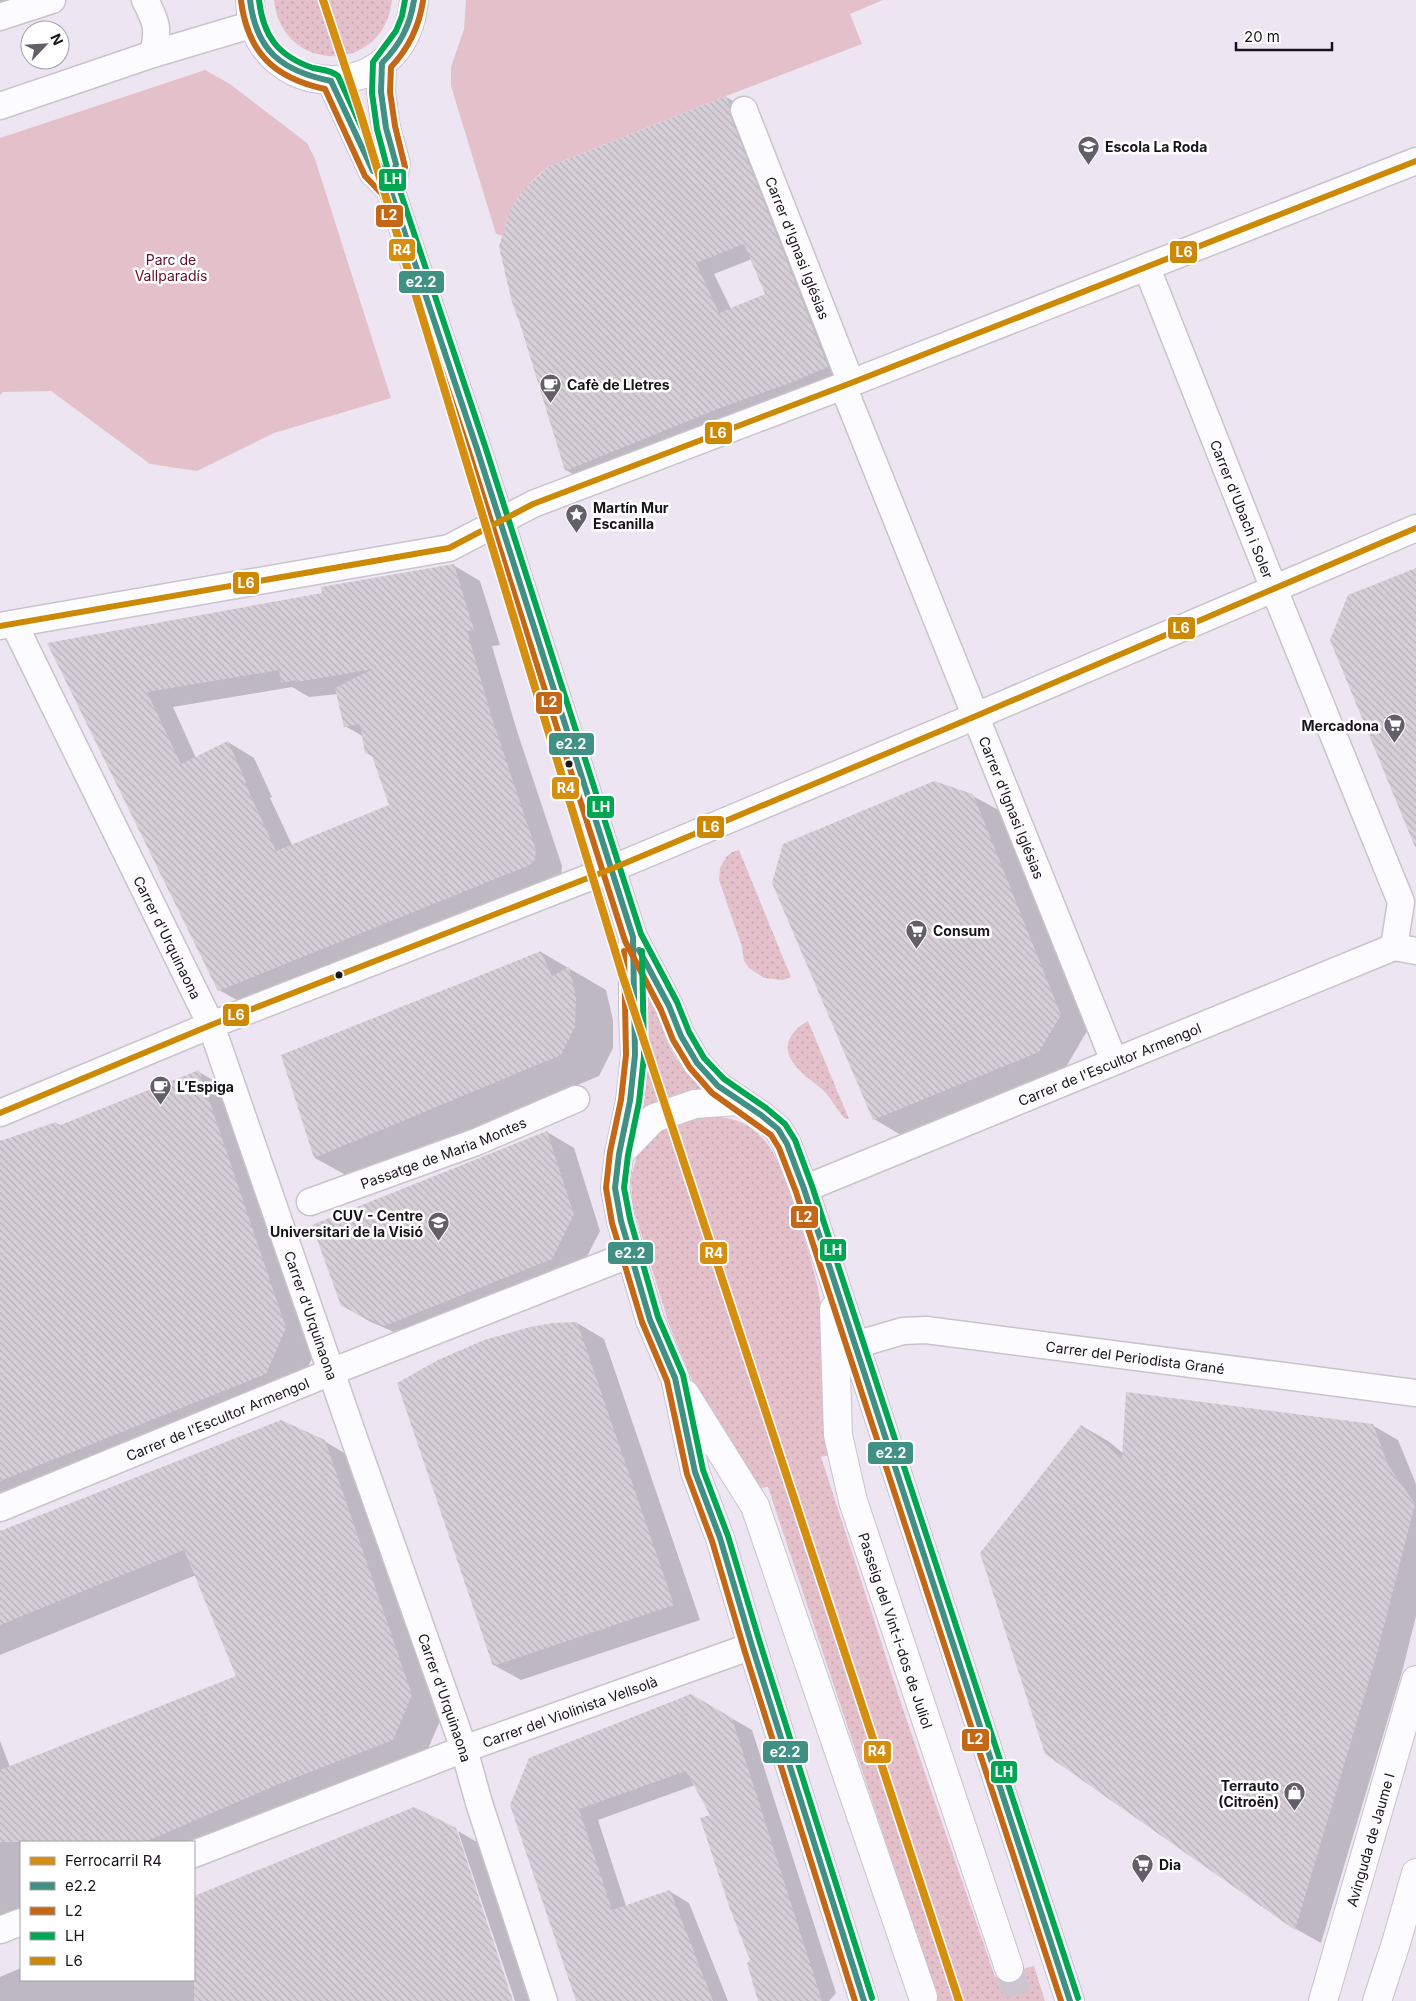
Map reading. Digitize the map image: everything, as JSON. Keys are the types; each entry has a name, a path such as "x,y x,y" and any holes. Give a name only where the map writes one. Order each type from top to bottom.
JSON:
{"street":[{"path":"0,17 52,0"},
{"path":"146,0 155,18 158,34 153,54"},
{"path":"0,106 153,54 252,12 262,43 276,58 292,70 311,78 349,79 367,73 396,50 406,34 414,0"},
{"path":"382,63 381,92 386,128 396,164 390,190"},
{"name":"Passeig del Vint-i-dos de Juliol","path":"331,80 374,172 390,190 474,440 633,937 669,1006 681,1036 698,1063 718,1086 778,1129 787,1144 804,1189 1070,2001"},
{"name":"Carrer d'Ignasi Iglésias","path":"744,110 847,385 976,716 1114,1061"},
{"path":"7,625 449,548 533,504 847,385 1415,162"},
{"name":"Carrer d'Ubach i Soler","path":"1147,268 1401,902 1405,949"},
{"path":"0,1113 211,1026 611,869 1416,528"},
{"name":"Carrer d'Urquinaona","path":"7,625 211,1026 464,1749 479,1803 544,2001"},
{"name":"Passeig del Vint-i-dos de Juliol","path":"633,937 632,1015 635,1055 630,1102 618,1154 615,1188 621,1221 650,1320 674,1378 755,1506 923,1997"},
{"name":"Carrer de l'Escultor Armengol","path":"804,1189 1114,1061 1405,949"},
{"name":"Passatge de Maria Montes","path":"310,1202 476,1142 576,1099"},
{"path":"618,1154 654,1118 695,1104 738,1101"},
{"name":"Carrer de l'Escultor Armengol","path":"0,1508 331,1372 631,1254"},
{"name":"Passeig del Vint-i-dos de Juliol","path":"833,1282 838,1435 853,1501 1009,1968"},
{"name":"Carrer del Periodista Grané","path":"855,1345 903,1331 926,1330 1416,1393"},
{"name":"Passeig del Vint-i-dos de Juliol","path":"674,1378 695,1472 720,1538 752,1646 864,2001"},
{"name":"Carrer del Violinista Vellsolà","path":"195,1854 464,1749 752,1646"},
{"name":"Avinguda de Jaume I","path":"1323,2001 1416,1680"},
{"path":"1377,2001 1416,1873"},
{"path":"0,1930 20,1922"},
{"path":"1387,2001 1396,1943"}],"green space":[{"path":"274,0 392,0 385,25 371,42 353,53 333,56 313,53 295,42 281,25"},
{"path":"466,0 883,0 850,14 862,44 548,167 518,197 505,225 503,236 496,234 451,86 451,67 464,29"},
{"name":"Parc de Vallparadís","path":"205,70 230,84 307,143 315,159 391,398 274,433 197,471 150,464 51,391 3,392 0,395 0,138"},
{"path":"739,850 791,977 783,980 764,978 749,968 744,961 742,947 719,880 720,868 726,857 732,852"},
{"path":"640,980 653,1001 672,1052 687,1074 702,1089 678,1094 642,1112 648,1046 644,997"},
{"path":"808,1021 849,1119 844,1118 823,1090 798,1069 789,1055 788,1043 790,1038 798,1028"},
{"path":"694,1116 726,1118 748,1126 763,1138 769,1146 783,1174 813,1267 824,1324 834,1454 821,1457 902,1706 995,1977 1034,1966 1045,2001 926,2001 937,1996 768,1487 760,1488 715,1422 692,1380 669,1324 632,1204 631,1178 637,1156 648,1141 665,1126"}],"building":[{"path":"726,96 730,106 730,115 828,367 720,408 565,471 512,302 499,247 510,210 524,189 548,167","holes":["744,244 765,294 719,313 696,263"]},
{"path":"454,564 474,630 467,631 491,715 536,850 535,859 530,865 218,991 47,643 322,593 321,587","holes":["373,669 335,688 344,727 360,724 365,753 371,753 389,805 276,851 228,741 181,764 147,692 279,670 281,683"]},
{"name":"Mercadona","path":"1416,568 1415,847 1330,640 1348,595"},
{"name":"Consum","path":"934,781 973,794 1061,1015 1039,1052 873,1120 772,883 783,844"},
{"path":"541,951 552,976 569,967 576,998 575,1027 561,1055 314,1158 281,1055"},
{"path":"199,1070 286,1328 266,1374 0,1481 0,1141 56,1122 58,1126"},
{"name":"CUV - Centre Universitari de la Visió","path":"547,1131 574,1215 552,1259 384,1326 341,1306 312,1225"},
{"path":"577,1322 674,1605 493,1666 397,1383 438,1360 484,1340 530,1327 553,1323"},
{"path":"1126,1392 1373,1424 1388,1465 1415,1504 1376,1657 1295,1930 1045,1754 980,1553 1081,1425 1122,1458"},
{"path":"281,1420 325,1440 412,1695 393,1740 279,1784 147,1841 0,1842 0,1770 236,1676 184,1550 0,1625 0,1531"},
{"path":"691,1694 732,1718 822,2001 758,2001 747,1963 750,1960 730,1909 700,1818 710,1815 686,1771 579,1809 612,1910 670,1890 713,2001 576,2001 510,1805 529,1758"},
{"path":"414,1807 456,1828 513,2001 194,2001 195,1896"}],"tunnel":[{"path":"1009,1968 1019,2001"}],"rail line":[{"name":"R4","path":"323,0 360,112 623,977 959,2001"}],"transit line":[{"name":"e2.2","path":"250,0 258,33 274,56 299,71 331,81"},
{"name":"LH","path":"259,0 264,24 274,43 282,51 301,63 313,68 329,71 338,76 380,167 398,185 485,446 641,934 677,1002 689,1032 704,1058 724,1079 766,1108 785,1124 795,1140 812,1186 1078,1998"},
{"name":"LH","path":"387,167 377,129 372,93 373,62 396,31 402,16 405,0"},
{"name":"e2.2","path":"414,0 407,27 394,49 382,63 381,92 386,128 396,164 390,189 477,449 633,937 635,1055 630,1101 619,1154 615,1188 621,1221 650,1320 675,1378 695,1472 720,1538 752,1646 864,2001"},
{"name":"L2","path":"241,1 250,35 257,49 266,60 291,78 325,89 365,176 382,194 469,452 625,941 661,1010 673,1040 690,1068 712,1093 771,1135 779,1148 796,1192 1061,2001"},
{"name":"L2","path":"405,167 395,126 390,92 391,67 412,37 419,20 423,1"},
{"name":"e2.2","path":"331,81 373,171"},
{"name":"L6","path":"0,626 449,548 533,504 851,383 1416,161"},
{"name":"L6","path":"0,1113 211,1025 611,869 1416,528"},
{"name":"e2.2","path":"639,950 669,1006 681,1036 697,1063 718,1086 778,1129 787,1144 804,1189 1070,2001"},
{"name":"L2","path":"624,951 626,1055 621,1100 610,1152 606,1188 612,1223 642,1322 667,1381 687,1474 712,1541 744,1649 855,2001"},
{"name":"LH","path":"642,951 644,1056 639,1102 628,1155 624,1188 630,1219 658,1317 683,1375 703,1470 728,1536 872,1998"}],"place":[{"name":"Escola La Roda","path":"1089,165"},
{"name":"Cafè de Lletres","path":"551,403"},
{"name":"Martín Mur Escanilla","path":"577,534"},
{"name":"Mercadona","path":"1395,744"},
{"name":"Consum","path":"917,949"},
{"name":"L’Espiga","path":"161,1105"},
{"name":"CUV - Centre Universitari de la Visió","path":"439,1242"},
{"name":"Terrauto (Citroën)","path":"1295,1812"},
{"name":"Dia","path":"1143,1883"}]}
